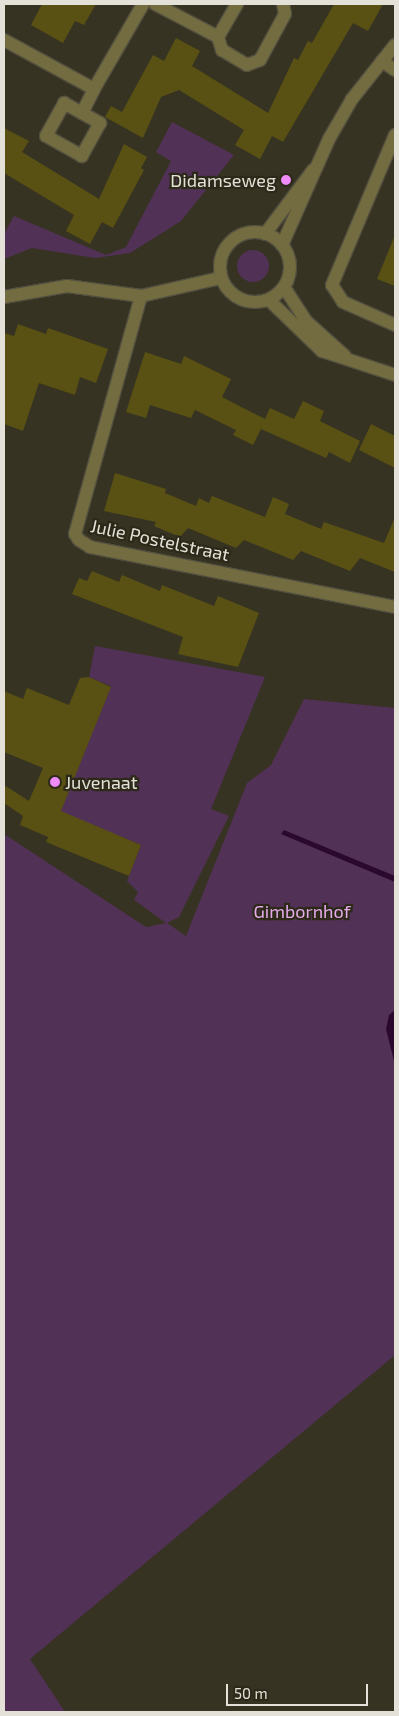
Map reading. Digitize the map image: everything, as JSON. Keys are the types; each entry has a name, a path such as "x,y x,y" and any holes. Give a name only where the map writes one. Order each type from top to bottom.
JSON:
{"street":[{"path":"82,113 143,4"},
{"path":"155,4 218,37 222,50 247,65 260,60 285,14 283,4"},
{"path":"218,37 236,4"},
{"path":"4,40 94,89"},
{"path":"282,245 314,169 352,99 395,45"},
{"path":"382,61 395,70"},
{"path":"64,103 82,113 100,123 82,156 46,136 64,103"},
{"path":"395,135 356,223 332,285 334,293 343,302 395,325"},
{"path":"265,234 314,169"},
{"path":"246,233 265,234 282,245 290,266 284,287 269,300 240,299 221,278 220,259 230,242 246,233"},
{"path":"4,297 68,286 141,296 221,278"},
{"path":"284,287 306,321 349,359"},
{"name":"Julie Postelstraat","path":"141,296 75,534 79,540 90,547 395,607"},
{"path":"269,300 312,345 395,374"}],"green space":[{"path":"172,122 234,155 181,221 130,253 95,258 32,248 4,259 4,234 14,216 106,255 126,247 171,161 156,152"},
{"path":"253,250 265,254 269,266 265,278 253,282 241,278 237,266 241,254"},
{"name":"Gimbornhof","path":"95,646 265,677 211,809 229,816 179,917 167,923 186,936 247,783 271,765 304,699 395,708 395,1355 30,1659 65,1712 4,1712 4,834 146,927 166,923 134,900 138,892 127,881 141,845 60,812 111,686 89,677"}],"shaded area":[{"path":"284,830 395,876 395,882 281,834"},
{"path":"395,1010 395,1065 386,1029 389,1015"}],"building":[{"path":"42,4 96,4 84,25 75,21 63,43 31,25"},
{"path":"334,4 383,4 368,31 353,23 283,142 272,136 260,159 235,145 244,130 179,90 161,97 143,138 105,117 111,106 122,112 153,55 164,61 176,38 200,51 192,66 268,113 294,58 298,60 308,41 312,43"},
{"path":"4,128 29,141 22,152 99,199 124,144 147,157 141,168 144,170 113,228 102,222 90,244 66,231 74,215 4,173"},
{"path":"395,235 395,286 377,279"},
{"path":"18,324 46,334 48,328 108,349 96,383 80,377 75,395 39,383 23,431 4,424 4,333 14,336"},
{"path":"145,352 181,364 184,356 231,379 222,397 265,419 270,408 294,419 303,401 324,411 320,421 360,441 350,463 329,452 326,458 261,429 253,445 233,435 236,430 195,410 191,418 150,405 146,418 126,412"},
{"path":"371,424 395,436 395,468 359,450"},
{"path":"115,473 166,489 165,493 196,506 199,498 209,503 212,496 265,517 273,497 289,504 285,514 321,529 324,522 384,543 395,517 395,572 360,558 350,571 301,551 293,560 244,540 236,548 188,528 180,537 154,526 156,522 104,511"},
{"path":"92,571 119,582 122,575 160,591 162,585 214,606 218,596 259,613 238,667 178,654 183,637 72,594 79,578 87,581"},
{"name":"Juvenaat","path":"89,677 111,687 61,811 141,845 129,876 46,842 48,837 20,825 23,816 4,803 4,785 29,801 43,768 4,752 4,691 23,699 27,688 69,705 80,678"}],"place":[{"name":"Didamseweg","path":"286,180"},
{"name":"Juvenaat","path":"55,782"}]}
